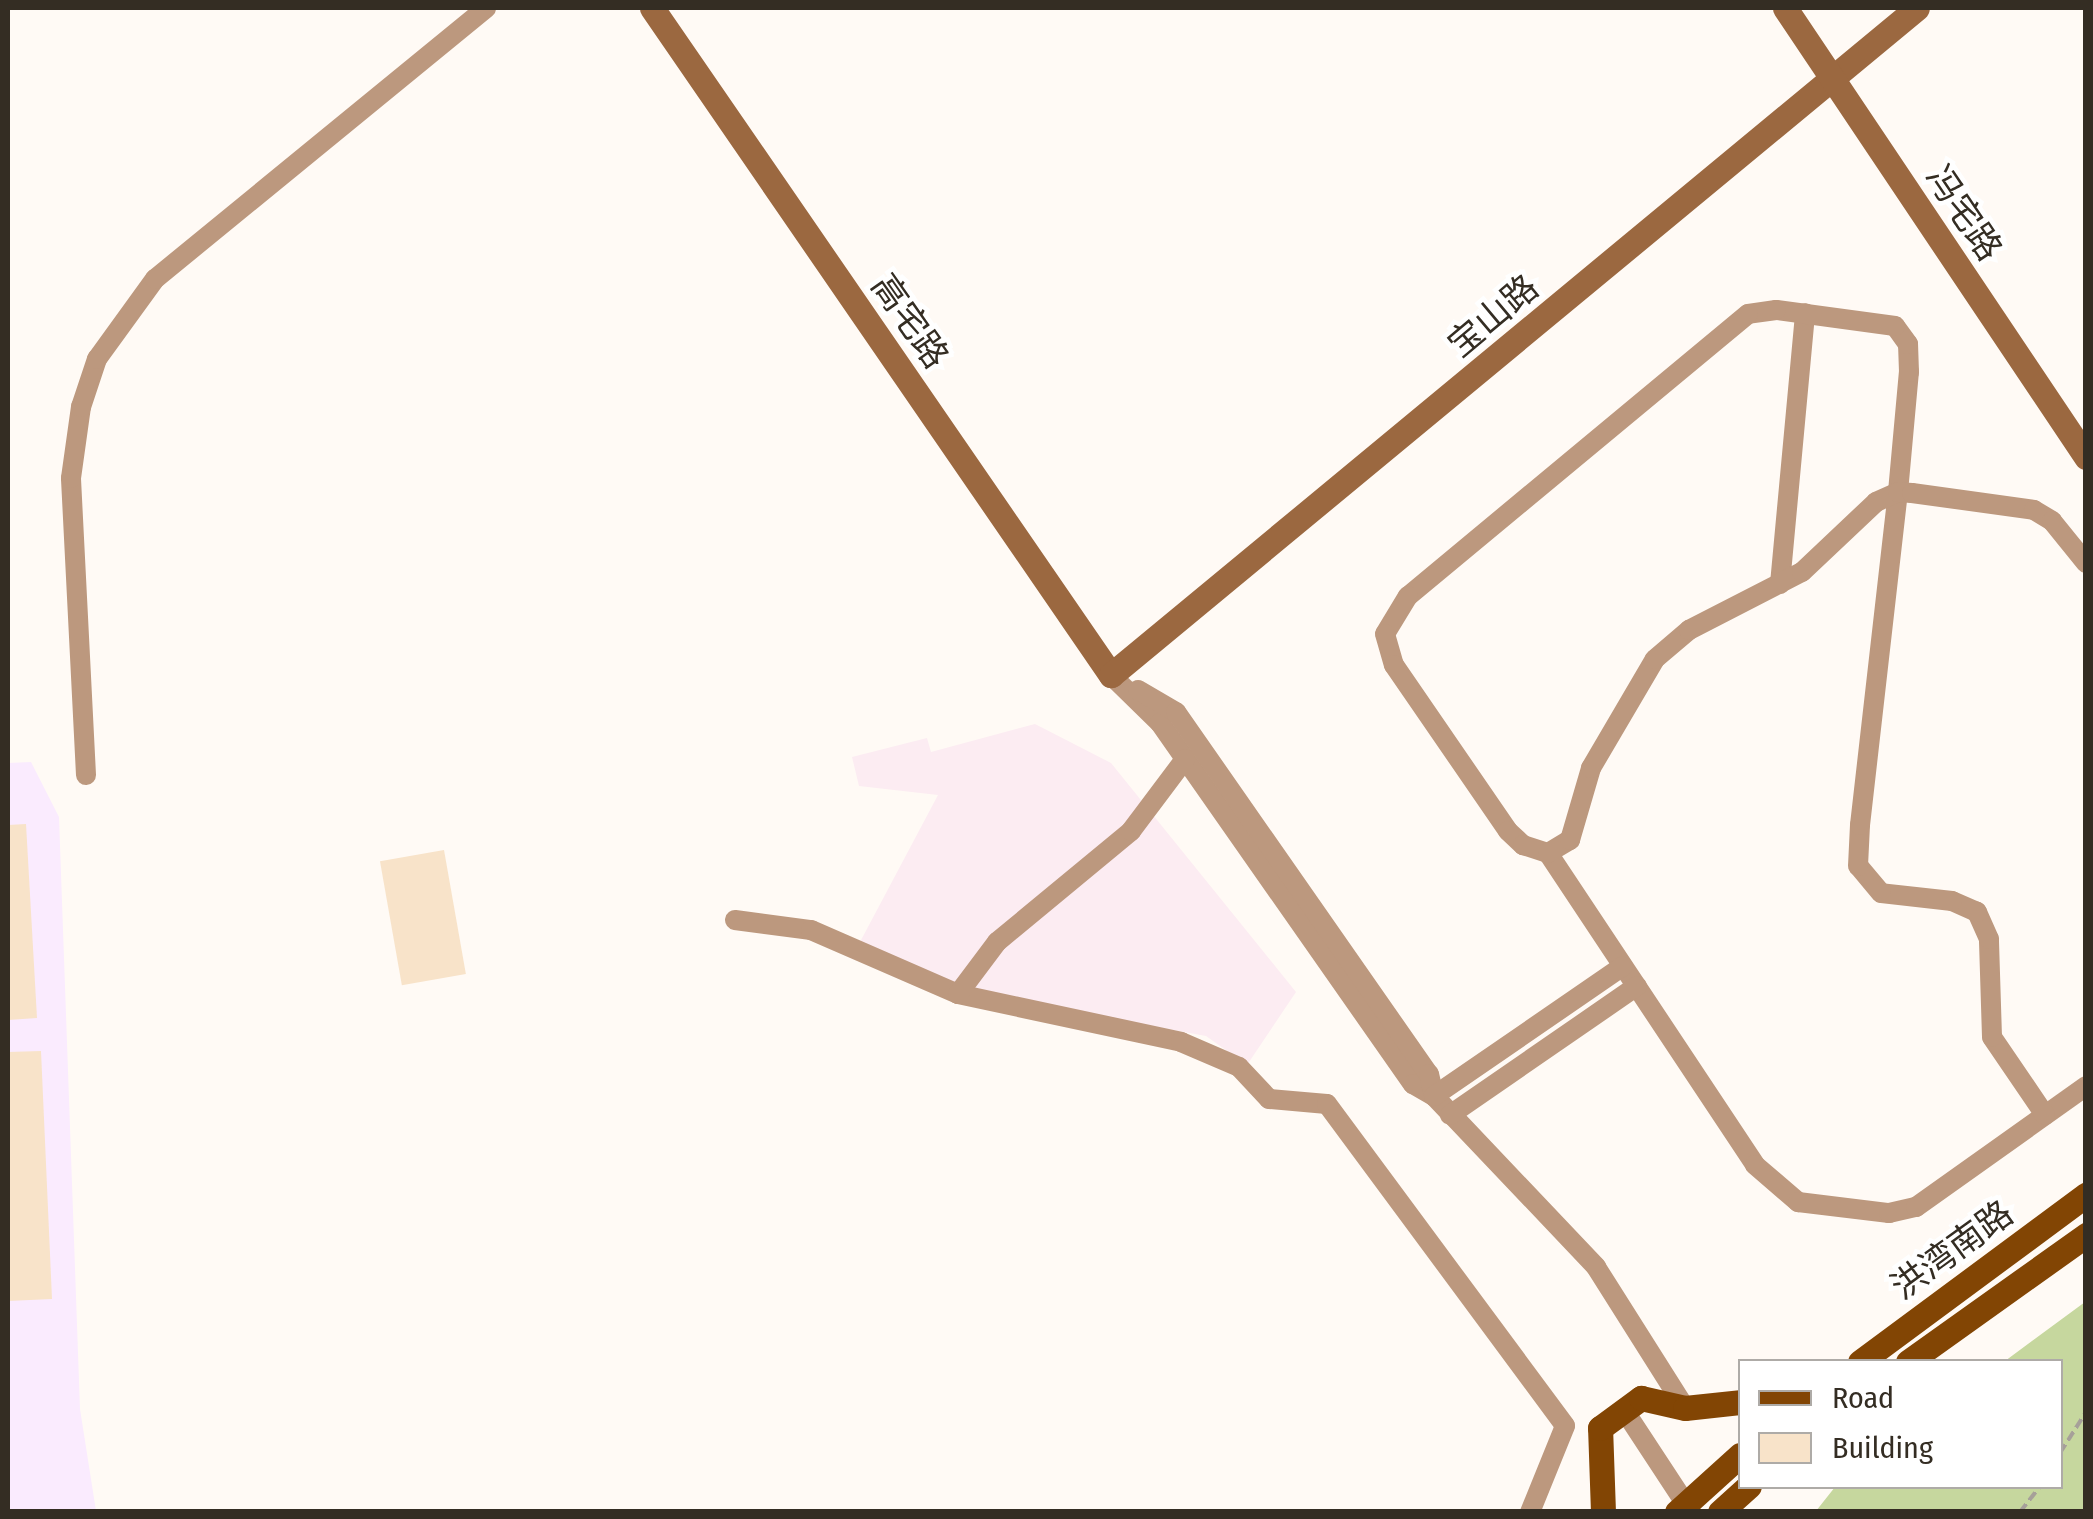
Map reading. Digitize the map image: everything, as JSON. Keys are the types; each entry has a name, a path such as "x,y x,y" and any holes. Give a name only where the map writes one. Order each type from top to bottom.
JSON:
{"main road":[{"name":"洪湾南路","path":"1864,1359 2086,1196"},
{"name":"洪湾南路","path":"1912,1359 2086,1235"},
{"path":"1603,1512 1600,1428 1641,1398 1685,1408 1738,1402"},
{"path":"1684,1509 1738,1458"},
{"path":"1720,1512 1746,1489"}],"street":[{"path":"86,775 71,478 81,407 97,360 156,279 486,8"},
{"name":"高宅路","path":"652,8 1111,674"},
{"name":"冯宅路","path":"1785,8 2086,457"},
{"name":"宝山路","path":"1111,674 1917,8"},
{"path":"1780,584 1805,313"},
{"path":"2044,1115 1992,1037 1990,939 1977,912 1952,901 1882,893 1858,866 1910,362 1905,338 1883,321 1805,313 1748,314 1408,596 1391,617 1385,644 1394,665 1508,831 1523,845 1548,853 1754,1165 1798,1202 1889,1213 1916,1208 2086,1086"},
{"path":"1548,853 1570,840 1591,768 1655,659 1689,630 1816,562 1864,511 1898,492 2034,510 2052,520 2086,563"},
{"path":"1111,674 1185,759 1413,1084 1434,1096 1596,1267 1685,1408"},
{"path":"1111,674 1176,712 1429,1074 1434,1096"},
{"path":"958,994 997,942 1131,831 1185,759"},
{"path":"735,920 811,930 958,994 1181,1042 1240,1067 1269,1099 1327,1104 1565,1426 1530,1512"},
{"path":"1434,1096 1624,966"},
{"path":"1450,1115 1637,986"},
{"path":"1624,1410 1684,1509"}],"path":[{"path":"2063,1448 2086,1412"},
{"path":"2020,1512 2038,1489"}],"shaded area":[{"path":"1035,724 1111,763 1296,992 1247,1065 1206,1036 951,989 860,942 938,795 859,786 852,757 927,738 931,752"},
{"path":"31,762 59,817 80,1409 96,1511 8,1512 8,763"}],"green space":[{"path":"2085,1302 2085,1511 1816,1511 1833,1489 2063,1489 2063,1359 2008,1359"}],"building":[{"path":"26,824 37,1018 8,1020 8,825"},
{"path":"444,850 466,974 402,985 380,861"},
{"path":"41,1051 52,1299 8,1301 8,1052"}]}
